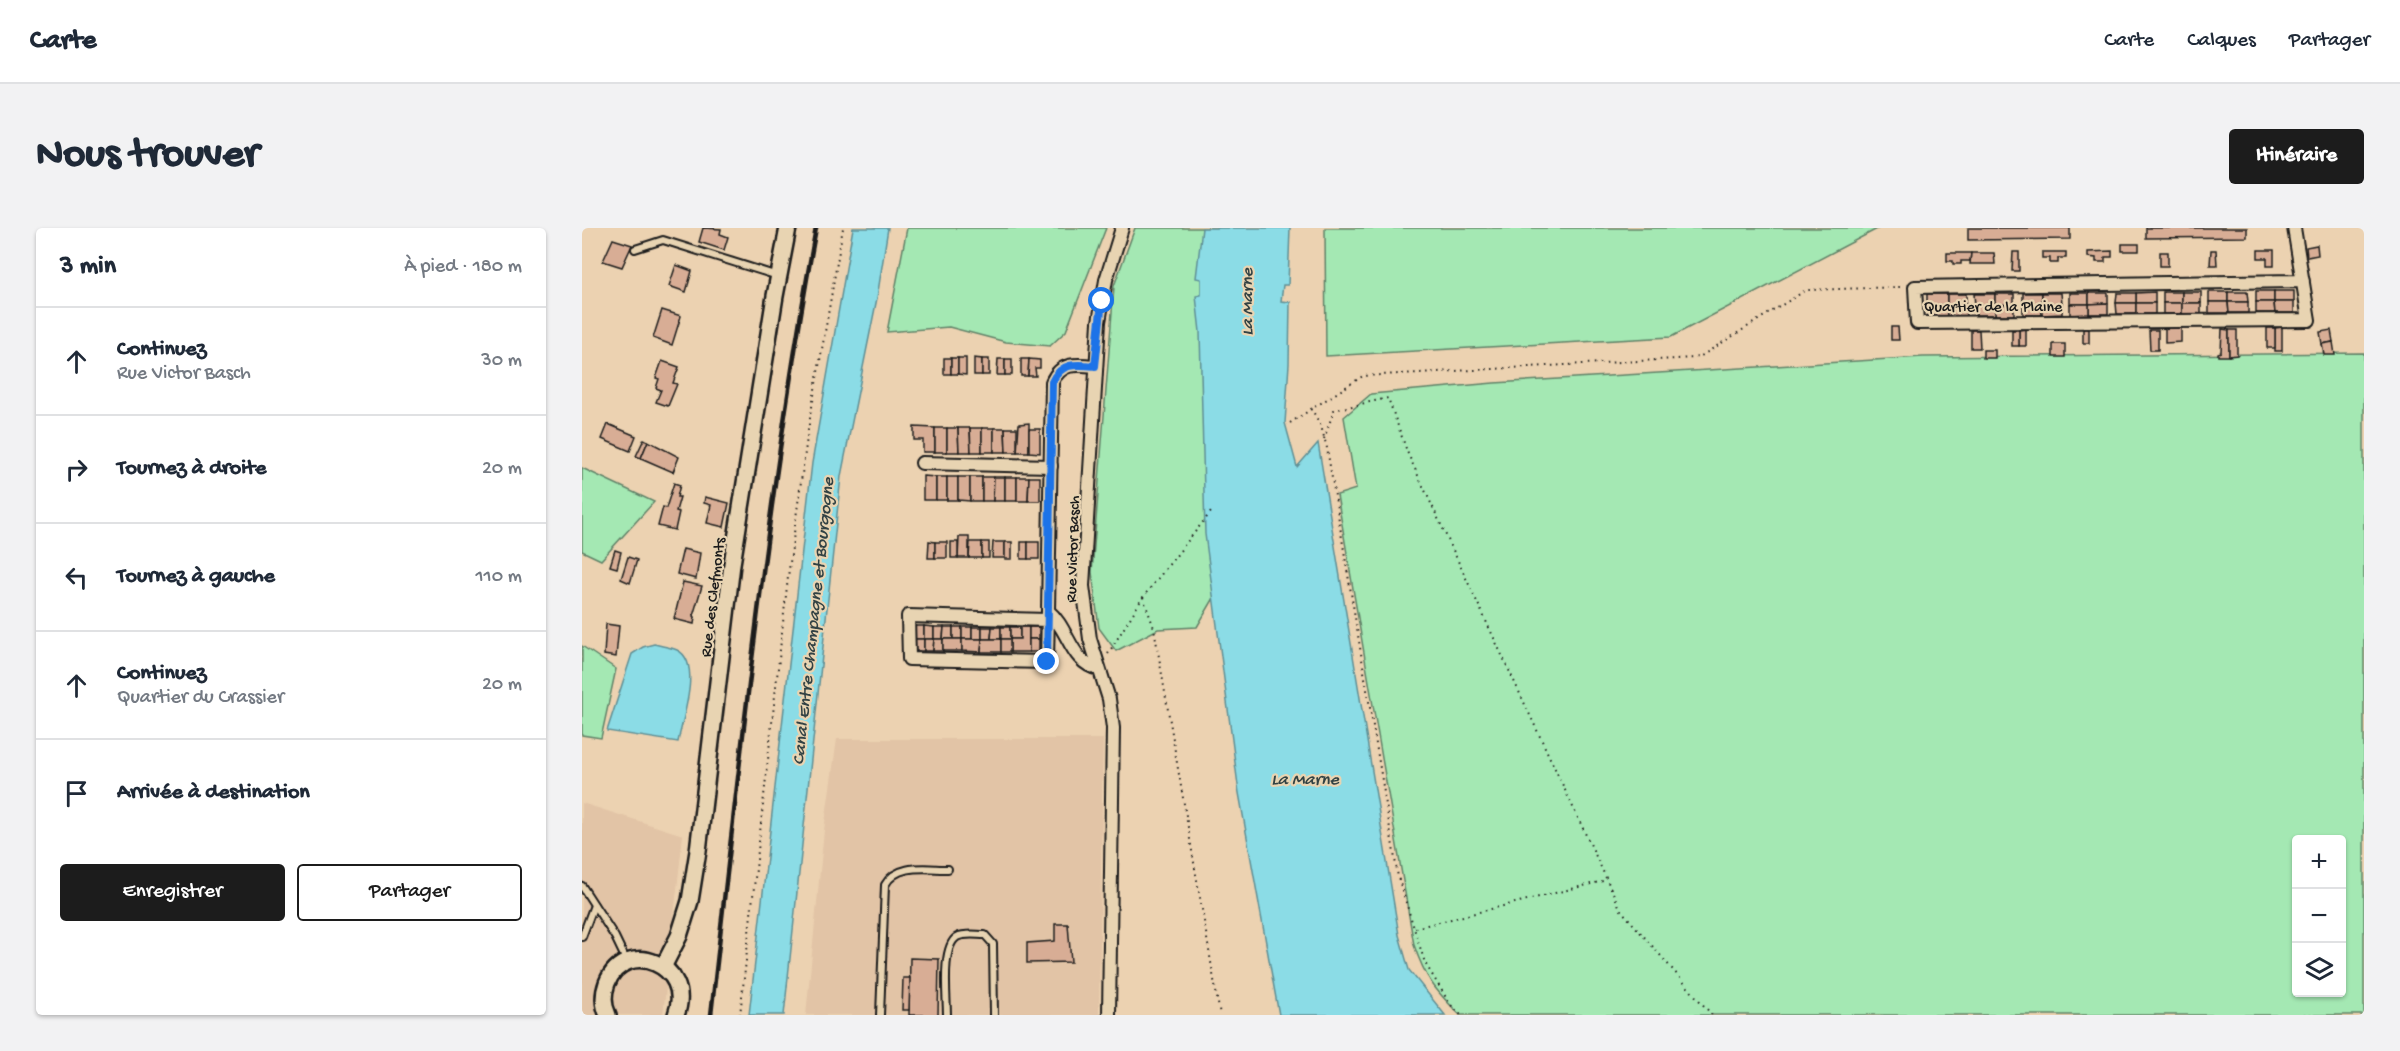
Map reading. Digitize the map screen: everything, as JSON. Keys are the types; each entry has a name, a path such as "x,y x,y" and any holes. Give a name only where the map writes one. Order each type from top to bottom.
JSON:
{"street":[{"name":"Rue des Clefmonts","path":"663,967 682,927 690,901 699,851 734,553 778,276 788,228"},
{"name":"Rue Victor Basch","path":"1109,1015 1113,728 1109,699 1090,639 1083,586 1099,322 1106,280 1122,228"},
{"path":"2294,228 2303,281"},
{"name":"Quartier de la Plaine","path":"2303,281 2309,320 1917,323 1916,287 2303,281"},
{"path":"1095,366 1076,364 1064,366 1056,373 1052,382 1051,466 1048,615 1047,662 909,659 908,616 1048,615 1062,626 1077,658 1084,664 1099,669"},
{"path":"922,463 1051,466"},
{"path":"602,1011 609,979 627,963 643,960 663,967 671,974 679,993 676,1015"}],"lane":[{"path":"635,249 663,240 778,276"},
{"path":"880,1015 885,885 890,877 905,870 948,869"},
{"path":"582,886 615,937 627,963"},
{"path":"582,937 594,905"},
{"path":"947,1015 947,951 949,945 955,938 963,935 985,935 993,944 994,1015"}],"path":[{"path":"740,1015 788,577 810,418 843,228"},
{"path":"1290,423 1363,376 1694,358 1701,356 1806,290 1916,287"},
{"path":"1324,439 1334,410 1388,398 1408,454 1621,909 1712,1015"},
{"path":"1311,408 1321,426 1324,439 1398,877 1425,963 1450,1004 1461,1015"},
{"path":"1099,669 1143,597 1211,512"},
{"path":"1143,597 1154,628 1221,1015"},
{"path":"1414,928 1607,880"}],"shaded area":[{"path":"837,739 1103,739 1099,1015 806,1015 824,830"},
{"path":"582,803 683,835 663,1015 582,1015"}],"green space":[{"path":"907,228 1106,228 1066,331 1050,346 1006,342 949,327 887,332"},
{"path":"1135,228 1219,228 1221,586 1197,627 1158,629 1116,651 1099,628 1092,572 1114,286"},
{"path":"1325,228 1879,228 1671,337 1326,356"},
{"path":"2364,353 2364,1015 1460,1015 1432,983 1414,945 1337,495 1356,489 1344,417 1371,394 1494,383 1923,357"},
{"path":"582,468 654,502 601,560 582,551"},
{"path":"582,646 616,669 601,738 582,735"}],"water":[{"name":"Canal Entre Champagne et Bourgogne","path":"853,228 888,228 877,298 841,476 784,1015 749,1015 812,463"},
{"name":"La Marne","path":"1202,228 1290,228 1288,285 1283,285 1281,301 1290,302 1285,423 1297,467 1318,443 1399,935 1409,970 1445,1015 1279,1015 1239,793 1205,534 1200,332 1196,296 1201,295 1201,279 1196,278"},
{"path":"654,644 677,650 685,656 689,666 689,692 678,742 607,731 632,654 643,647"}],"building":[{"path":"703,228 721,229 720,234 728,237 724,250 699,242"},
{"path":"1968,228 2070,228 2070,239 1968,240"},
{"path":"2146,228 2247,228 2247,237 2146,238"},
{"path":"613,239 632,245 622,267 603,261"},
{"path":"2122,244 2139,244 2139,251 2122,251"},
{"path":"2317,245 2318,255 2307,257 2306,247"},
{"path":"2211,250 2216,250 2217,265 2210,265"},
{"path":"2258,250 2274,250 2274,266 2267,266 2267,258 2258,258"},
{"path":"2112,251 2112,257 2105,257 2105,262 2096,262 2096,258 2088,257 2088,252"},
{"path":"2013,252 2019,252 2019,271 2012,271"},
{"path":"2042,252 2066,252 2066,258 2058,258 2058,263 2050,263 2050,258 2042,258"},
{"path":"2160,252 2168,252 2168,266 2160,266"},
{"path":"1947,253 1971,253 1970,261 1953,264 1953,261 1947,261"},
{"path":"1971,253 1994,253 1995,264 1970,264"},
{"path":"676,265 692,271 686,292 669,286"},
{"path":"2256,291 2274,291 2274,302 2256,302"},
{"path":"2274,291 2294,291 2294,302 2274,302"},
{"path":"2155,292 2155,303 2136,303 2136,293"},
{"path":"2163,292 2182,292 2182,303 2163,303"},
{"path":"2182,292 2201,292 2201,303 2182,303"},
{"path":"2209,292 2228,292 2228,302 2209,302"},
{"path":"2228,292 2247,292 2248,302 2228,302"},
{"path":"2023,293 2042,293 2042,304 2023,304"},
{"path":"2042,293 2061,293 2062,304 2042,304"},
{"path":"2070,293 2089,293 2089,304 2070,304"},
{"path":"2089,293 2108,293 2108,303 2089,304"},
{"path":"2117,293 2136,293 2136,303 2116,303"},
{"path":"1927,294 1947,294 1947,305 1927,305"},
{"path":"1947,294 1966,294 1966,305 1947,305"},
{"path":"1974,294 1995,294 1995,305 1975,305"},
{"path":"1995,294 2014,294 2014,304 1995,305"},
{"path":"2209,302 2228,302 2229,313 2209,313"},
{"path":"2228,302 2248,302 2248,313 2229,313"},
{"path":"2256,302 2274,302 2275,313 2256,313"},
{"path":"2274,302 2294,302 2294,313 2275,313"},
{"path":"2108,303 2108,314 2089,314 2089,304"},
{"path":"2116,303 2136,303 2136,314 2117,314"},
{"path":"2136,303 2155,303 2155,314 2136,314"},
{"path":"2163,303 2182,303 2182,314 2163,314"},
{"path":"2182,303 2201,303 2201,314 2182,314"},
{"path":"2014,304 2014,315 1995,315 1995,305"},
{"path":"2023,304 2042,304 2042,315 2023,315"},
{"path":"2042,304 2062,304 2062,314 2042,315"},
{"path":"2070,304 2089,304 2089,314 2070,315"},
{"path":"1927,305 1947,305 1947,316 1928,316"},
{"path":"1947,305 1966,305 1966,316 1947,316"},
{"path":"1975,305 1995,305 1995,315 1975,315"},
{"path":"662,310 681,316 672,345 653,338"},
{"path":"1891,327 1898,327 1899,340 1891,340"},
{"path":"2181,327 2181,342 2165,343 2165,328"},
{"path":"2282,327 2282,351 2275,351 2275,328"},
{"path":"2267,328 2275,328 2275,348 2267,348"},
{"path":"2026,329 2026,346 2019,346 2019,330"},
{"path":"2083,329 2089,329 2089,343 2083,343"},
{"path":"2222,329 2229,330 2229,356 2218,356 2221,352"},
{"path":"1971,330 1979,330 1980,348 1971,348"},
{"path":"2012,330 2019,330 2019,346 2012,346"},
{"path":"2149,330 2158,330 2158,350 2150,350"},
{"path":"2229,330 2237,330 2237,355 2229,356"},
{"path":"2331,330 2333,342 2322,344 2320,332"},
{"path":"2333,342 2335,355 2324,355 2322,344"},
{"path":"2053,344 2065,344 2065,357 2053,357"},
{"path":"1983,350 1995,350 1995,358 1983,358"},
{"path":"944,358 951,358 951,374 944,374"},
{"path":"951,358 958,358 958,374 951,374"},
{"path":"958,358 966,358 966,375 958,374"},
{"path":"974,358 982,359 982,375 974,375"},
{"path":"982,359 989,359 989,375 982,375"},
{"path":"998,359 1005,359 1005,375 997,375"},
{"path":"1005,359 1012,359 1012,375 1005,375"},
{"path":"1021,359 1029,359 1028,376 1021,376"},
{"path":"1029,359 1040,360 1040,368 1035,368 1036,376 1028,376"},
{"path":"662,361 679,367 673,383 677,384 668,406 656,402 661,390 656,388 659,379 656,378"},
{"path":"1029,423 1029,452 1017,452 1019,424"},
{"path":"608,424 636,436 630,451 602,439"},
{"path":"914,427 935,428 935,452 923,452 923,440 914,440"},
{"path":"935,428 947,428 947,452 935,452"},
{"path":"947,428 958,428 959,452 947,452"},
{"path":"958,428 970,428 971,452 959,452"},
{"path":"970,428 982,428 982,452 971,452"},
{"path":"982,428 994,428 994,452 982,452"},
{"path":"994,428 1005,428 1006,452 994,452"},
{"path":"1005,428 1017,428 1017,452 1006,452"},
{"path":"1029,429 1040,429 1040,453 1029,452"},
{"path":"644,439 648,441 641,458 636,456"},
{"path":"648,441 679,457 673,472 641,458"},
{"path":"923,476 936,477 936,500 923,500"},
{"path":"936,477 947,477 947,500 936,500"},
{"path":"947,477 958,477 958,500 947,500"},
{"path":"958,477 970,477 970,501 958,500"},
{"path":"970,477 982,477 982,501 970,501"},
{"path":"982,477 994,477 993,501 982,501"},
{"path":"994,477 1005,477 1005,501 993,501"},
{"path":"1005,477 1017,477 1017,501 1005,501"},
{"path":"1017,477 1029,477 1028,501 1017,501"},
{"path":"1029,477 1040,477 1040,501 1028,501"},
{"path":"674,483 680,485 677,497 680,497 676,511 679,512 675,530 658,526 663,507 666,508"},
{"path":"705,497 729,503 724,527 707,523 711,505 704,503"},
{"path":"959,537 969,537 969,558 958,558"},
{"path":"929,541 935,542 935,558 928,558"},
{"path":"935,542 947,542 947,558 935,558"},
{"path":"951,542 958,542 958,558 951,558"},
{"path":"970,542 982,542 982,558 969,558"},
{"path":"982,542 989,542 989,558 982,558"},
{"path":"993,542 1005,542 1005,558 992,558"},
{"path":"1005,542 1012,542 1012,559 1005,559"},
{"path":"1021,542 1028,542 1028,559 1021,559"},
{"path":"1028,542 1039,542 1039,559 1028,559"},
{"path":"683,549 700,553 696,579 677,574"},
{"path":"615,550 621,552 617,568 610,566"},
{"path":"628,557 637,560 630,583 621,579"},
{"path":"683,582 702,586 693,616 695,617 694,624 674,619"},
{"path":"606,624 619,626 616,657 604,655"},
{"path":"914,626 924,626 924,639 914,639"},
{"path":"924,626 934,627 934,639 924,639"},
{"path":"934,627 944,627 943,639 934,639"},
{"path":"944,627 953,627 953,639 943,639"},
{"path":"953,627 962,627 962,639 953,639"},
{"path":"962,627 972,627 972,639 962,639"},
{"path":"972,627 982,627 982,639 972,639"},
{"path":"982,627 992,627 991,639 982,639"},
{"path":"992,627 1001,627 1001,639 991,639"},
{"path":"1001,627 1010,627 1010,639 1001,639"},
{"path":"1010,627 1020,627 1020,639 1010,639"},
{"path":"1020,627 1029,627 1029,652 1010,652 1010,639 1020,639"},
{"path":"1029,627 1039,627 1039,639 1029,639"},
{"path":"914,639 924,639 924,651 914,651"},
{"path":"924,639 934,639 933,651 924,651"},
{"path":"934,639 943,639 943,651 933,651"},
{"path":"943,639 962,639 962,651 943,651"},
{"path":"962,639 982,639 981,652 962,651"},
{"path":"982,639 1001,639 1001,652 981,652"},
{"path":"1001,639 1010,639 1010,652 1001,652"},
{"path":"1029,639 1039,639 1039,652 1029,652"},
{"path":"1055,924 1068,924 1071,962 1027,963 1027,943 1055,941"},
{"path":"910,958 939,959 938,1015 909,1015"},
{"path":"903,978 910,978 909,1010 902,1010"}],"railway":[{"path":"711,1015 770,522 816,228"}],"route":[{"path":"1047,662 1052,382 1056,373 1064,366 1076,364 1095,366 1102,301"}]}
